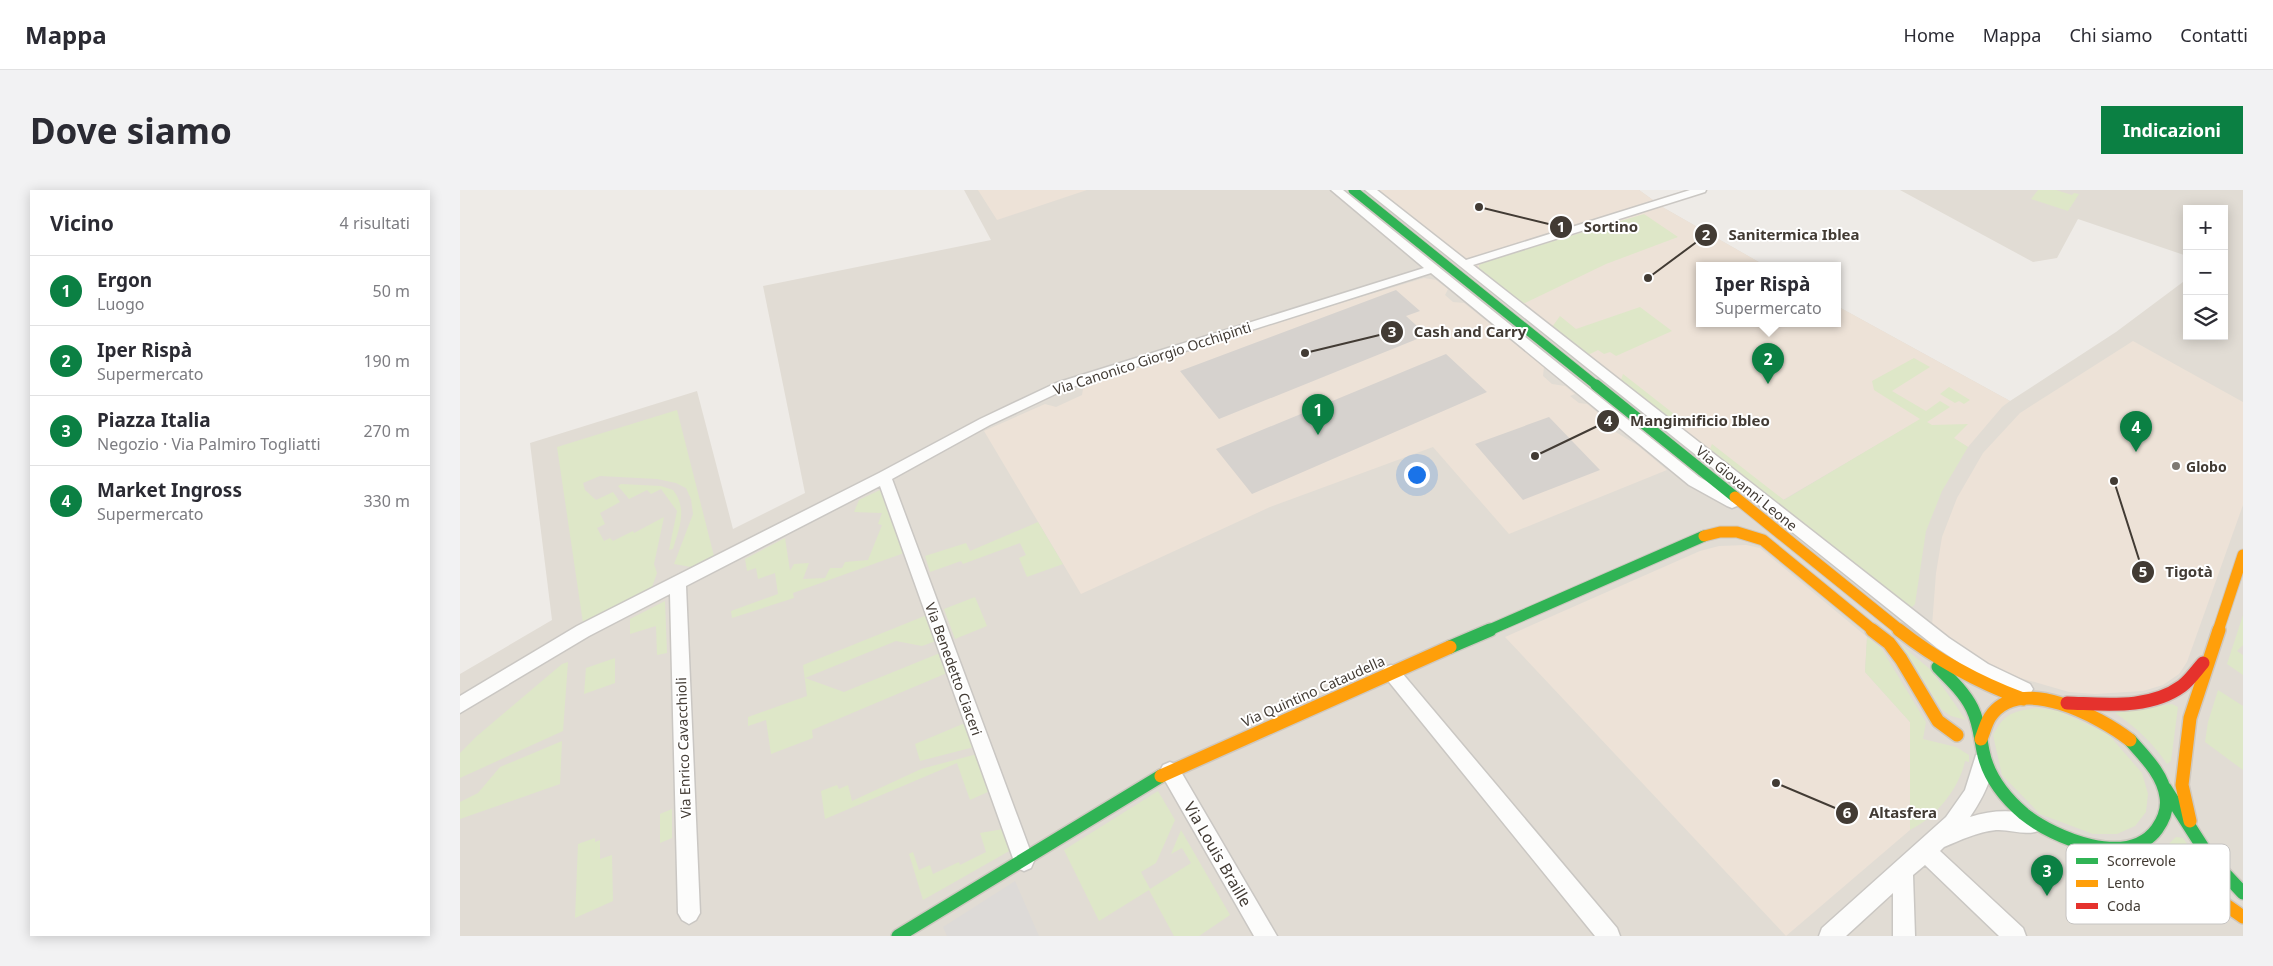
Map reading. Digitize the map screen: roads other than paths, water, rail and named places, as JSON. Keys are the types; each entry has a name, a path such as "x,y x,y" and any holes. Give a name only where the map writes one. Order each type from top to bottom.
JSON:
{"main road":[{"name":"Via Giovanni Leone","path":"1353,190 1912,640"},
{"name":"Via Quintino Cataudella","path":"898,936 1170,771 1709,533 1724,530 1737,531 1762,540 1889,643 1901,658 1938,722 1957,735"},
{"path":"2140,844 2157,833 2182,785 2190,718 2209,656 2239,584 2243,555"},
{"path":"1912,640 1972,678 2023,699 2058,702 2103,704 2142,701 2166,694 2181,687 2209,656"},
{"path":"1912,640 1961,691 1975,714 1982,748 1991,775 2004,794 2021,812 2043,827 2082,844"},
{"path":"1982,748 1984,724 1993,712 2006,704 2023,699"},
{"path":"2058,702 2086,711 2129,739 2146,758 2201,844"},
{"path":"2159,778 2166,799 2165,818"},
{"path":"2182,785 2194,835"},
{"path":"2230,880 2243,893"},
{"path":"2230,908 2243,917"}],"street":[{"path":"1336,190 1694,481 1717,495 1755,513"},
{"path":"1370,190 1943,643 1982,669 2058,702"},
{"path":"1464,264 1701,190"},
{"name":"Via Canonico Giorgio Occhipinti","path":"460,705 584,632 884,477 985,422 1061,386 1432,269"},
{"name":"Via Benedetto Ciaceri","path":"884,477 1024,860"},
{"name":"Via Enrico Cavacchioli","path":"678,583 689,914"},
{"path":"1391,672 1609,936"},
{"path":"1830,936 1903,870 1942,838 1975,792 1981,777 1982,748"},
{"name":"Via Louis Braille","path":"1170,771 1266,936"},
{"path":"1942,838 1972,825 1999,819 2043,827"},
{"path":"1926,852 2016,936"},
{"path":"1903,870 1904,936"}],"place":[{"name":"Sortino","path":"1479,207"},
{"name":"Sanitermica Iblea","path":"1648,278"},
{"name":"Cash and Carry","path":"1305,353"},
{"name":"Iper Rispà","path":"1768,384"},
{"name":"Ergon","path":"1318,435"},
{"name":"Market Ingross","path":"2136,452"},
{"name":"Mangimificio Ibleo","path":"1535,456"},
{"name":"Globo","path":"2176,466"},
{"name":"Tigotà","path":"2114,481"},
{"name":"Altasfera","path":"1776,783"},
{"name":"Piazza Italia","path":"2047,896"}]}
